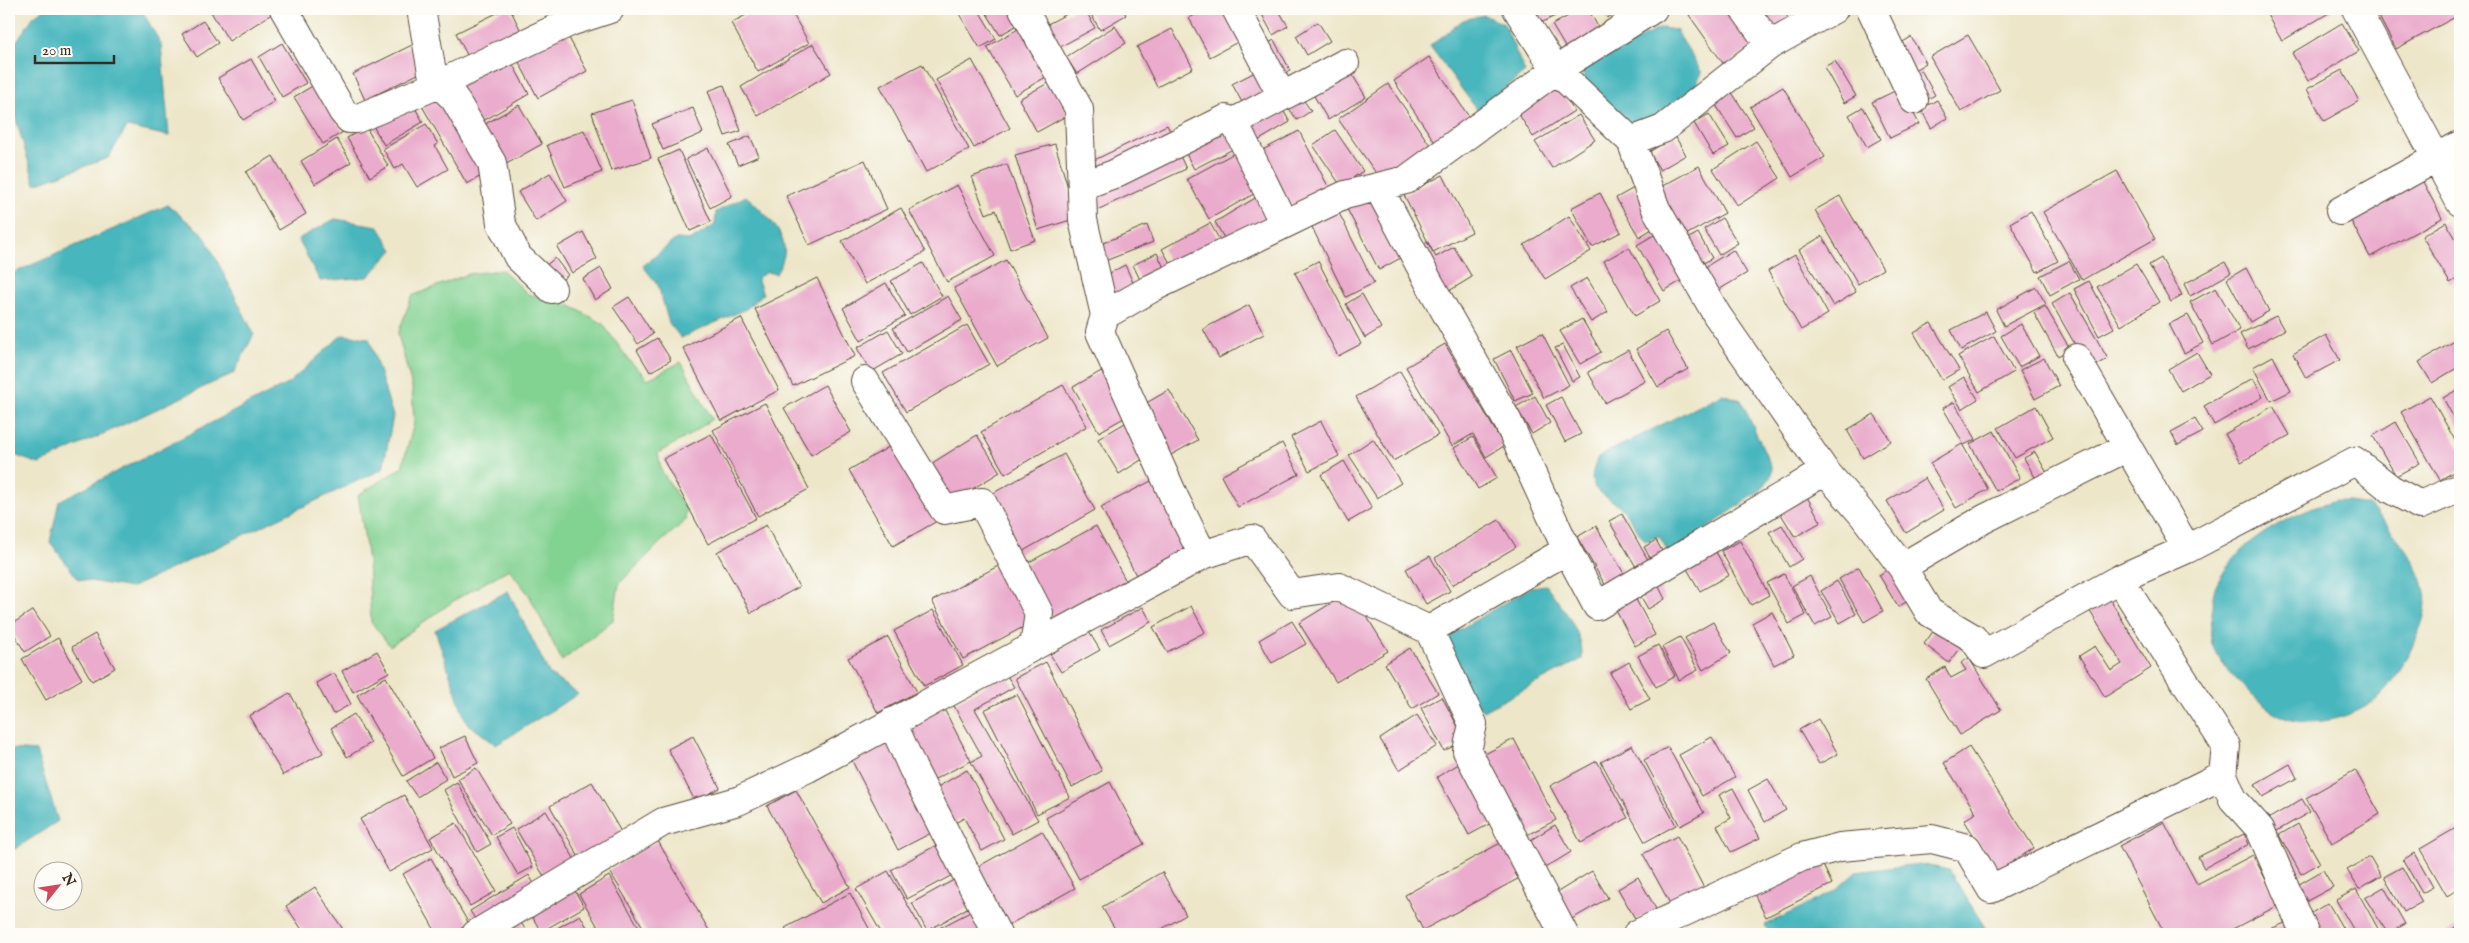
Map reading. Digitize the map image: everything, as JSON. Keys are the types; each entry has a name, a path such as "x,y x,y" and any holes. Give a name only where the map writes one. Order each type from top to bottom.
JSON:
{"street":[{"path":"284,9 349,119 356,119 439,84 563,25 610,9"},
{"path":"422,9 432,72 439,84 454,98 492,163 501,223 518,257 552,289"},
{"path":"1236,9 1282,96"},
{"path":"1517,9 1556,70 1632,141 1656,209 1717,315 1825,471 1863,515 1902,566 1929,612 1973,638 1984,654 2119,579 2187,549 2355,461 2391,489 2420,505 2460,488"},
{"path":"1105,315 1152,288 1345,195 1406,180 1556,70 1653,9"},
{"path":"1744,9 1770,46"},
{"path":"1632,141 1663,129 1770,46 1834,9"},
{"path":"1871,9 1914,100"},
{"path":"2356,9 2460,202"},
{"path":"1027,10 1079,109 1084,220 1105,315 1100,332 1175,499 1203,555"},
{"path":"1234,122 1345,63"},
{"path":"1082,186 1140,162 1226,119 1234,122 1284,224"},
{"path":"2340,211 2460,145"},
{"path":"1378,187 1432,288 1508,422 1567,550 1597,606 1825,471"},
{"path":"2076,358 2187,549"},
{"path":"865,381 944,510 982,502 1039,613 1034,646"},
{"path":"1902,566 1992,515 2128,447"},
{"path":"476,934 663,822 738,801 808,768 1203,555 1252,539 1292,594 1339,586 1429,630 1473,724 1467,751 1564,934"},
{"path":"1429,630 1567,550"},
{"path":"2119,579 2226,746 2223,775 2232,799 2260,829 2305,934"},
{"path":"892,722 913,769 997,934"},
{"path":"1637,934 1802,856 1840,847 1932,839 1967,848 1992,890 2223,775"}],"green space":[{"path":"503,270 528,294 569,305 602,323 629,360 648,379 681,362 712,419 688,436 658,453 661,470 686,510 685,521 619,584 613,620 562,661 529,595 509,569 458,598 390,646 371,622 368,561 358,495 402,467 414,423 412,387 398,334 412,296 468,274"}],"water":[{"path":"45,9 141,9 161,44 169,136 127,127 108,158 35,184 9,96 9,52 34,16"},
{"path":"1484,15 1504,24 1525,72 1478,111 1430,46 1463,20"},
{"path":"1662,28 1676,30 1702,73 1695,86 1635,130 1586,84 1581,69 1628,43"},
{"path":"746,196 767,216 779,232 784,250 782,263 776,274 767,272 757,278 763,294 746,309 681,338 669,323 658,285 643,266 676,239 691,240 715,225 716,212"},
{"path":"168,205 204,235 254,334 234,373 39,464 9,453 9,275"},
{"path":"335,219 378,226 393,250 368,277 320,281 298,239"},
{"path":"342,335 369,338 393,416 383,469 131,588 78,579 50,542 59,501 289,383"},
{"path":"1722,394 1741,400 1772,468 1771,476 1762,489 1670,555 1659,536 1645,541 1625,512 1598,491 1592,479 1593,470 1598,457"},
{"path":"2335,500 2369,505 2395,535 2417,569 2425,593 2426,607 2418,634 2403,666 2386,690 2372,703 2335,719 2307,722 2294,721 2270,710 2259,701 2239,682 2219,658 2212,645 2211,637 2213,597 2216,586 2226,569 2251,542 2283,522"},
{"path":"1546,585 1565,611 1575,629 1582,649 1582,659 1483,711 1463,685 1442,640 1531,587"},
{"path":"508,591 550,675 578,694 496,745 466,722 435,630"},
{"path":"9,749 36,751 58,821 9,853"},
{"path":"1919,864 1949,870 1989,934 1770,934 1765,925 1835,891 1856,872"}],"building":[{"path":"209,9 274,9 275,12 229,41"},
{"path":"505,9 510,9 523,35 470,61 456,33"},
{"path":"757,9 790,9 809,43 758,72 731,23"},
{"path":"956,9 978,9 996,39 980,48"},
{"path":"984,9 1010,9 1019,24 1000,35"},
{"path":"1076,9 1085,9 1095,28 1054,50 1042,27"},
{"path":"1088,9 1123,9 1126,15 1100,30"},
{"path":"1206,9 1229,9 1245,38 1210,57 1189,18"},
{"path":"1259,9 1278,9 1288,26 1273,35"},
{"path":"1523,9 1557,9 1559,14 1535,26"},
{"path":"1581,9 1588,9 1601,32 1568,52 1552,25"},
{"path":"1602,9 1623,9 1607,18"},
{"path":"1698,9 1737,9 1760,42 1725,66 1689,15"},
{"path":"1774,9 1783,9 1791,23 1774,33 1763,16"},
{"path":"1791,9 1811,9 1796,18"},
{"path":"2274,9 2330,9 2332,11 2282,41 2266,13"},
{"path":"2374,9 2392,9 2393,11 2397,9 2456,9 2459,15 2396,49 2378,15 2374,18 2370,11"},
{"path":"203,21 218,43 197,57 182,34"},
{"path":"1318,22 1330,41 1307,55 1296,36"},
{"path":"2342,23 2359,51 2308,81 2292,53"},
{"path":"1023,26 1051,74 1015,95 987,47"},
{"path":"1115,26 1126,43 1077,74 1066,57"},
{"path":"563,27 587,71 538,98 514,53"},
{"path":"1172,29 1193,68 1157,87 1137,47"},
{"path":"1968,35 2000,90 1961,112 1930,57"},
{"path":"1911,37 1926,63 1908,74 1893,48"},
{"path":"1274,40 1290,70 1279,77 1262,47"},
{"path":"282,43 306,83 282,97 259,57"},
{"path":"414,44 426,70 365,100 353,74"},
{"path":"813,44 831,73 758,116 741,87"},
{"path":"508,56 529,94 473,127 452,89"},
{"path":"1429,57 1473,123 1438,147 1394,81"},
{"path":"251,59 275,101 243,120 218,78"},
{"path":"972,60 1010,128 974,148 936,80"},
{"path":"1835,61 1856,96 1844,103 1824,67"},
{"path":"922,64 969,149 926,172 880,86"},
{"path":"1347,66 1366,97 1328,120 1310,89"},
{"path":"1261,69 1272,88 1243,104 1232,84"},
{"path":"1921,70 1935,95 1921,103 1906,78"},
{"path":"2342,70 2359,101 2324,121 2307,89"},
{"path":"1555,80 1574,111 1533,137 1513,105"},
{"path":"1050,82 1068,115 1037,132 1019,99"},
{"path":"1388,84 1432,148 1383,183 1338,119"},
{"path":"314,85 343,132 323,144 294,97"},
{"path":"724,85 741,131 725,136 708,91"},
{"path":"1783,87 1825,157 1792,177 1750,107"},
{"path":"1901,88 1919,124 1890,138 1872,102"},
{"path":"1731,91 1754,127 1737,138 1714,102"},
{"path":"1298,92 1311,111 1297,120 1284,101"},
{"path":"446,93 490,171 467,184 422,106"},
{"path":"632,100 651,158 611,171 592,113"},
{"path":"1937,100 1947,118 1931,128 1921,109"},
{"path":"411,101 423,122 384,145 372,124"},
{"path":"1278,102 1290,122 1256,142 1244,122"},
{"path":"519,105 542,144 501,167 478,128"},
{"path":"1863,107 1881,139 1867,147 1849,115"},
{"path":"693,108 703,133 663,150 652,124"},
{"path":"1709,114 1729,146 1713,155 1694,123"},
{"path":"1579,115 1595,140 1552,168 1535,142"},
{"path":"426,124 438,144 435,146 448,169 417,187 403,164 395,169 383,149"},
{"path":"1167,125 1175,141 1094,180 1086,164"},
{"path":"1225,125 1237,147 1194,169 1183,148"},
{"path":"366,127 388,166 370,177 347,138"},
{"path":"584,130 602,172 565,187 547,145"},
{"path":"1335,130 1363,171 1341,186 1313,145"},
{"path":"1299,131 1330,190 1288,212 1257,153"},
{"path":"750,136 759,156 738,165 729,145"},
{"path":"1675,136 1686,155 1660,170 1649,152"},
{"path":"337,139 351,162 315,184 301,161"},
{"path":"1756,141 1780,178 1737,206 1713,169"},
{"path":"1055,144 1077,218 1038,230 1015,155"},
{"path":"1176,147 1186,169 1097,210 1087,188"},
{"path":"708,148 732,196 710,208 686,159"},
{"path":"679,150 711,222 690,231 658,159"},
{"path":"1240,150 1261,190 1209,219 1187,179"},
{"path":"273,156 306,214 279,230 246,172"},
{"path":"865,160 887,209 809,245 786,196"},
{"path":"1007,164 1035,240 1010,249 996,210 986,214 972,177"},
{"path":"1699,166 1725,213 1684,236 1657,189"},
{"path":"2117,171 2155,239 2082,280 2043,212"},
{"path":"550,173 567,201 536,221 518,192"},
{"path":"1443,175 1472,232 1433,252 1404,195"},
{"path":"2421,178 2442,218 2370,257 2349,217"},
{"path":"957,185 995,256 947,282 909,210"},
{"path":"1634,188 1657,226 1639,237 1616,198"},
{"path":"1600,193 1621,232 1592,247 1571,208"},
{"path":"1262,194 1275,218 1228,245 1215,222"},
{"path":"1373,196 1404,256 1379,270 1347,209"},
{"path":"1840,196 1883,269 1858,284 1815,210"},
{"path":"1336,207 1374,283 1346,297 1309,221"},
{"path":"901,208 925,252 865,284 842,241"},
{"path":"2031,211 2058,261 2037,272 2010,223"},
{"path":"1569,216 1591,251 1545,279 1524,245"},
{"path":"1722,218 1738,243 1719,255 1704,229"},
{"path":"2446,222 2460,246 2460,277 2450,283 2422,236"},
{"path":"1210,223 1222,244 1174,270 1162,249"},
{"path":"1147,225 1153,242 1105,261 1098,245"},
{"path":"583,232 597,259 572,273 557,247"},
{"path":"1659,232 1686,278 1664,291 1637,245"},
{"path":"1698,233 1712,258 1695,268 1680,243"},
{"path":"1822,236 1856,292 1833,306 1799,250"},
{"path":"1427,242 1436,257 1454,247 1472,277 1444,294 1416,248"},
{"path":"1629,247 1660,301 1635,316 1604,261"},
{"path":"1733,250 1747,273 1715,292 1702,269"},
{"path":"1157,253 1168,276 1144,288 1133,265"},
{"path":"1795,255 1828,314 1801,330 1768,271"},
{"path":"555,258 568,275 557,284 544,267"},
{"path":"2161,258 2182,295 2171,302 2149,265"},
{"path":"1006,260 1048,338 997,366 954,288"},
{"path":"1318,261 1361,344 1338,356 1295,273"},
{"path":"2069,261 2079,279 2050,295 2040,276"},
{"path":"2225,262 2231,273 2190,296 2184,284"},
{"path":"923,263 942,296 910,315 891,281"},
{"path":"2136,264 2159,302 2121,326 2097,287"},
{"path":"1125,265 1136,289 1118,298 1106,275"},
{"path":"601,268 613,289 595,300 583,279"},
{"path":"2246,268 2269,311 2250,322 2227,279"},
{"path":"817,278 855,356 793,386 755,309"},
{"path":"1587,278 1608,312 1591,322 1570,288"},
{"path":"2089,281 2114,328 2099,336 2074,289"},
{"path":"886,283 905,316 861,341 843,308"},
{"path":"2036,287 2046,304 2004,326 1996,310"},
{"path":"2216,288 2240,330 2213,345 2190,302"},
{"path":"2070,293 2108,359 2089,369 2052,304"},
{"path":"1362,294 1381,328 1365,338 1346,304"},
{"path":"948,296 962,320 907,352 893,328"},
{"path":"629,297 653,334 638,344 613,307"},
{"path":"1249,305 1264,334 1219,358 1203,329"},
{"path":"2045,306 2070,349 2058,356 2034,313"},
{"path":"1986,312 1996,331 1961,350 1951,330"},
{"path":"2188,315 2203,343 2184,353 2169,324"},
{"path":"2276,316 2284,330 2248,349 2240,334"},
{"path":"741,318 779,390 721,421 683,348"},
{"path":"1582,319 1601,352 1580,364 1560,331"},
{"path":"1931,323 1959,370 1942,380 1914,333"},
{"path":"2021,324 2039,356 2019,367 2001,336"},
{"path":"967,325 989,364 906,412 883,373"},
{"path":"888,330 902,354 871,372 857,348"},
{"path":"1666,331 1688,369 1658,387 1636,349"},
{"path":"1542,333 1569,385 1544,398 1517,346"},
{"path":"2326,335 2340,360 2306,378 2293,354"},
{"path":"1994,336 2014,372 1979,392 1958,356"},
{"path":"657,338 671,360 650,372 637,350"},
{"path":"2458,339 2460,366 2432,383 2419,362"},
{"path":"1445,344 1504,446 1486,457 1473,434 1452,446 1406,367"},
{"path":"1563,345 1580,377 1572,381 1555,348"},
{"path":"1511,350 1533,393 1515,401 1494,359"},
{"path":"1628,350 1645,381 1605,403 1588,372"},
{"path":"2197,352 2210,374 2181,391 2168,369"},
{"path":"2273,356 2291,391 2271,401 2253,367"},
{"path":"2044,358 2059,386 2035,399 2020,370"},
{"path":"1105,369 1131,414 1099,432 1073,387"},
{"path":"1400,371 1438,435 1393,461 1356,397"},
{"path":"1964,377 1978,399 1962,409 1948,387"},
{"path":"2253,378 2263,397 2214,425 2204,406"},
{"path":"825,385 851,432 811,455 784,408"},
{"path":"1063,385 1087,426 1005,474 981,432"},
{"path":"2460,388 2460,429 2443,398"},
{"path":"1169,390 1198,440 1162,460 1134,410"},
{"path":"1535,396 1550,423 1532,434 1516,407"},
{"path":"2430,396 2460,449 2460,468 2440,480 2401,412"},
{"path":"1561,397 1581,434 1565,442 1546,405"},
{"path":"1954,402 1976,439 1964,445 1943,408"},
{"path":"765,403 809,489 758,516 713,430"},
{"path":"2036,406 2053,437 2015,458 1998,428"},
{"path":"2273,406 2290,435 2241,462 2225,434"},
{"path":"1874,414 1891,441 1863,458 1847,430"},
{"path":"2195,419 2203,432 2178,445 2171,432"},
{"path":"1321,421 1339,456 1309,471 1291,437"},
{"path":"2396,422 2420,463 2396,476 2373,436"},
{"path":"1125,423 1146,457 1119,474 1098,439"},
{"path":"1994,431 2020,478 1996,491 1970,444"},
{"path":"711,434 756,518 708,544 663,459"},
{"path":"977,435 1000,472 951,502 929,465"},
{"path":"1473,437 1497,478 1478,489 1454,448"},
{"path":"1373,439 1401,483 1377,498 1349,455"},
{"path":"1282,443 1299,474 1238,507 1221,476"},
{"path":"894,444 939,520 893,546 849,470"},
{"path":"1962,444 1988,489 1956,508 1930,463"},
{"path":"2035,452 2051,480 2040,486 2024,458"},
{"path":"1064,454 1095,510 1018,554 986,497"},
{"path":"1344,461 1372,508 1348,522 1321,475"},
{"path":"1925,478 1944,510 1906,533 1887,501"},
{"path":"1153,480 1190,552 1138,579 1101,507"},
{"path":"1803,490 1821,522 1795,537 1776,506"},
{"path":"1622,514 1651,565 1639,572 1609,521"},
{"path":"1499,520 1516,547 1452,585 1435,558"},
{"path":"766,525 799,587 751,613 717,552"},
{"path":"1782,525 1802,559 1789,567 1769,532"},
{"path":"1096,526 1127,583 1055,622 1024,565"},
{"path":"1596,526 1626,577 1607,588 1577,537"},
{"path":"1656,540 1666,558 1654,565 1644,547"},
{"path":"1740,541 1769,595 1751,605 1721,551"},
{"path":"1712,545 1729,575 1700,591 1683,562"},
{"path":"1430,556 1450,591 1426,604 1406,569"},
{"path":"1000,565 1031,623 963,659 932,601"},
{"path":"1895,565 1914,597 1898,607 1879,575"},
{"path":"1859,567 1883,611 1864,622 1839,579"},
{"path":"1784,574 1806,615 1789,624 1767,583"},
{"path":"1810,576 1832,617 1815,626 1792,586"},
{"path":"1837,581 1856,614 1840,623 1821,591"},
{"path":"1658,585 1665,599 1648,609 1640,595"},
{"path":"1351,591 1388,651 1336,682 1299,623"},
{"path":"1633,594 1655,635 1635,646 1613,605"},
{"path":"2108,596 2151,668 2105,697 2079,656 2095,646 2111,671 2122,664 2088,608"},
{"path":"1191,606 1205,632 1167,652 1153,627"},
{"path":"1143,607 1151,622 1109,645 1101,630"},
{"path":"33,610 50,636 25,652 9,626"},
{"path":"933,610 963,665 924,686 894,631"},
{"path":"1772,612 1794,655 1774,665 1752,623"},
{"path":"1292,621 1306,644 1272,663 1259,640"},
{"path":"1713,622 1731,653 1703,670 1685,638"},
{"path":"1937,626 1963,645 1949,663 1924,644"},
{"path":"1089,632 1100,650 1061,672 1050,654"},
{"path":"95,634 115,668 92,681 72,647"},
{"path":"888,637 917,692 878,713 848,658"},
{"path":"1680,637 1698,670 1679,680 1662,647"},
{"path":"58,638 82,679 46,700 22,659"},
{"path":"1658,645 1675,676 1656,687 1638,656"},
{"path":"1410,648 1438,693 1412,709 1385,664"},
{"path":"377,651 389,672 353,692 342,671"},
{"path":"1969,658 2001,710 1960,735 1926,679 1945,667 1951,678 1966,670 1961,663"},
{"path":"1046,662 1102,771 1072,787 1015,678"},
{"path":"1629,662 1650,699 1631,709 1610,673"},
{"path":"334,673 351,704 333,714 316,683"},
{"path":"1006,674 1014,687 975,709 1038,820 1012,834 971,762 982,756 953,704"},
{"path":"386,677 433,758 403,776 357,695"},
{"path":"290,693 323,753 283,775 249,716"},
{"path":"1017,694 1070,797 1037,814 984,710"},
{"path":"1442,697 1465,740 1444,751 1421,708"},
{"path":"943,707 971,761 933,780 906,726"},
{"path":"354,714 371,743 347,757 331,728"},
{"path":"1417,715 1437,746 1399,770 1380,739"},
{"path":"1818,719 1838,754 1819,764 1799,730"},
{"path":"465,736 478,763 452,776 439,748"},
{"path":"693,736 720,788 695,801 668,749"},
{"path":"889,736 937,830 898,850 850,757"},
{"path":"1712,737 1735,777 1702,796 1679,755"},
{"path":"1514,739 1556,820 1521,838 1479,757"},
{"path":"1632,745 1676,825 1645,842 1601,762"},
{"path":"1668,747 1704,813 1680,826 1644,760"},
{"path":"1969,747 2034,848 1997,872 1964,820 1976,813 1944,763"},
{"path":"1597,761 1628,818 1581,843 1550,786"},
{"path":"436,762 446,779 417,797 406,781"},
{"path":"1462,762 1495,821 1469,835 1437,777"},
{"path":"2290,764 2297,778 2263,797 2255,784"},
{"path":"476,768 510,824 492,835 458,779"},
{"path":"967,770 1004,839 982,851 964,818 946,828 927,793"},
{"path":"2355,770 2380,814 2332,843 2306,798"},
{"path":"1768,779 1786,810 1765,822 1748,790"},
{"path":"457,782 491,844 477,852 444,790"},
{"path":"592,782 624,837 581,861 550,806"},
{"path":"1110,782 1144,844 1079,879 1046,818"},
{"path":"1733,788 1760,838 1731,852 1717,826 1731,818 1719,795"},
{"path":"796,790 850,887 821,903 767,806"},
{"path":"404,795 433,848 389,872 360,819"},
{"path":"2302,799 2310,812 2275,832 2268,819"},
{"path":"546,811 578,865 548,883 516,829"},
{"path":"2164,822 2197,884 2253,855 2279,905 2223,934 2165,934 2119,846"},
{"path":"456,823 496,891 470,906 430,838"},
{"path":"2298,824 2320,863 2301,874 2279,835"},
{"path":"1555,825 1571,852 1535,874 1519,847"},
{"path":"512,828 533,867 518,875 496,837"},
{"path":"2456,828 2460,836 2460,888 2447,896 2420,849"},
{"path":"1042,831 1075,888 1005,927 972,870"},
{"path":"2244,834 2249,844 2204,868 2198,857"},
{"path":"1677,836 1706,892 1673,909 1643,854"},
{"path":"1506,840 1525,875 1423,930 1405,895"},
{"path":"658,841 711,934 647,934 609,870"},
{"path":"944,841 960,871 907,899 891,870"},
{"path":"2414,853 2433,887 2422,893 2403,860"},
{"path":"2370,857 2381,876 2359,889 2347,870"},
{"path":"431,858 469,924 451,934 437,934 403,874"},
{"path":"1820,859 1832,884 1766,917 1753,892"},
{"path":"2402,867 2422,902 2404,912 2384,877"},
{"path":"2323,870 2333,887 2305,902 2296,886"},
{"path":"888,871 922,930 915,934 882,934 856,889"},
{"path":"1592,871 1608,898 1572,919 1556,893"},
{"path":"1162,872 1186,915 1153,934 1118,934 1102,907"},
{"path":"529,875 537,889 479,925 470,911"},
{"path":"609,876 643,934 602,934 579,894"},
{"path":"961,876 976,903 927,931 912,903"},
{"path":"1638,877 1656,909 1636,920 1618,889"},
{"path":"315,887 346,934 305,934 286,906"},
{"path":"2384,887 2405,924 2388,934 2365,898"},
{"path":"2356,889 2381,934 2356,934 2336,900"},
{"path":"575,891 584,907 541,932 532,916"},
{"path":"850,893 872,934 789,934 785,928"},
{"path":"2328,903 2346,934 2315,934 2305,917"},
{"path":"974,910 987,934 928,934"},
{"path":"580,915 591,934 547,934"},
{"path":"520,921 528,934 496,934"},
{"path":"2285,923 2289,934 2258,934"},
{"path":"2460,925 2460,934 2445,934"}]}
